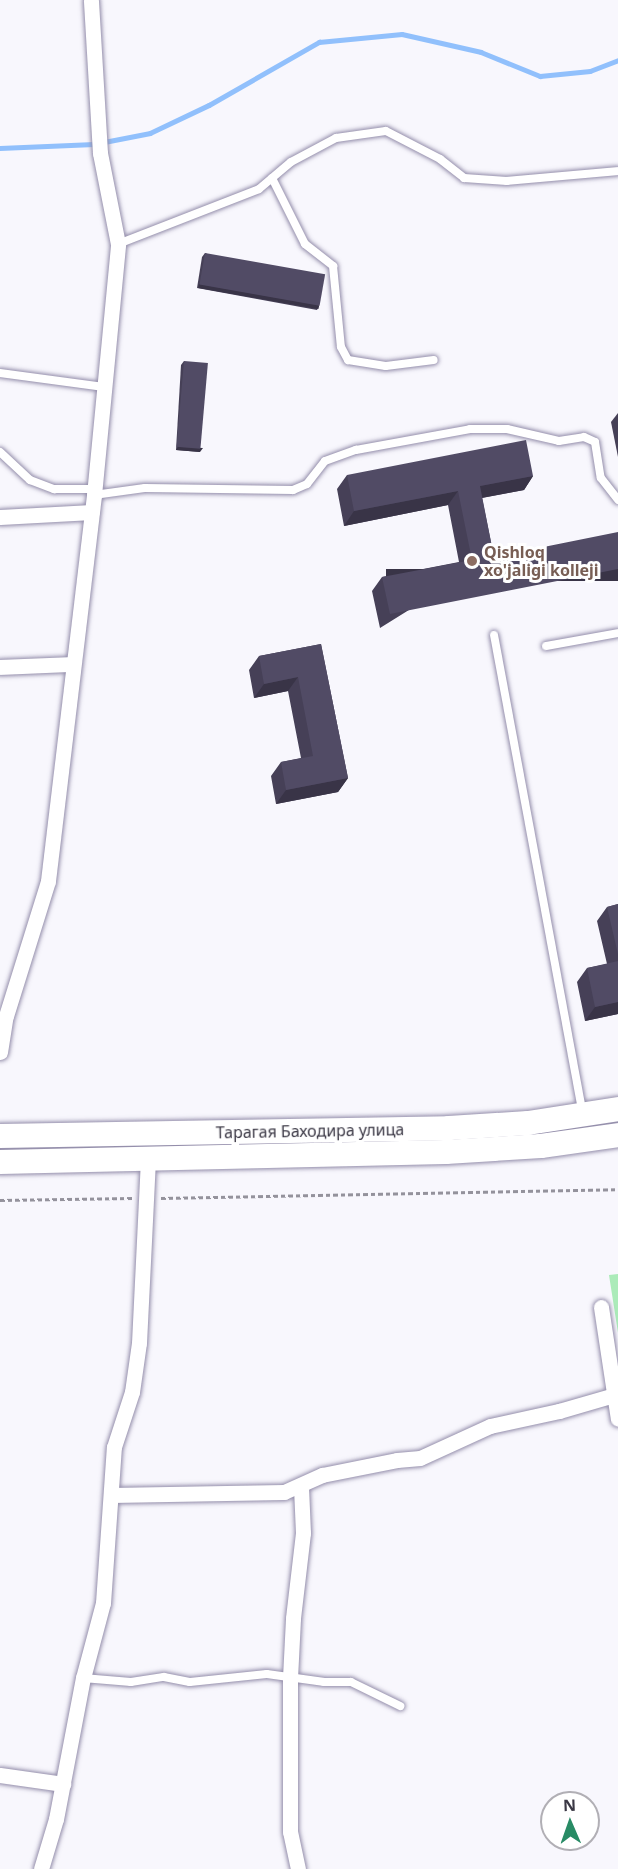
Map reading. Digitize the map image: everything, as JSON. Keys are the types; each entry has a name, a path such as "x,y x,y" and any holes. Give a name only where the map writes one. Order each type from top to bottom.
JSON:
{"main road":[{"name":"Тарагая Баходира улица","path":"0,1136 449,1128 528,1124 618,1109"},
{"name":"Тарагая Баходира улица","path":"0,1162 446,1152 541,1146 618,1135"}],"street":[{"path":"0,1052 6,1016 48,881 92,512 118,244 100,153 91,0"},
{"path":"0,517 92,512"},
{"path":"0,667 73,664"},
{"path":"40,1869 56,1819 83,1678 103,1603 114,1447 132,1392 139,1343 147,1158"},
{"path":"601,1306 618,1419"},
{"path":"111,1495 284,1492 322,1475 397,1460 420,1458 489,1426 559,1411 614,1395"},
{"path":"298,1869 290,1832 290,1678 293,1618 303,1533 301,1486"},
{"path":"0,1774 63,1784"}],"lane":[{"path":"118,244 259,189 291,162 336,138 387,131 440,159 464,178 507,181 618,171"},
{"path":"272,178 305,244 333,266 341,347 348,360 386,366 434,360"},
{"path":"0,373 104,387"},
{"path":"0,452 30,480 54,489 94,492 145,488 293,490 307,484 326,461 356,450 470,429 507,429 559,441 584,437 595,442 601,477 618,500"},
{"path":"546,646 618,633"},
{"path":"494,635 583,1116"},
{"path":"83,1678 131,1682 164,1677 190,1682 267,1674 290,1678 351,1682 400,1706"}],"path":[{"path":"0,1200 618,1189"}],"green space":[{"path":"618,1274 618,1333 609,1275"}],"building":[{"path":"205,253 325,274 320,306 199,285"},
{"path":"184,361 208,363 200,449 177,447"},
{"path":"526,440 533,476 480,486 494,557 618,532 618,569 390,614 382,577 472,560 458,491 354,511 347,475"},
{"path":"321,644 348,778 286,790 281,762 313,756 298,677 264,684 259,656"},
{"path":"618,904 618,954 607,907"},
{"path":"618,961 618,1002 595,1007 587,968"}],"waterway":[{"path":"0,148 94,144 150,133 209,105 319,42 402,34 481,52 540,76 590,71 618,60"}],"place":[{"name":"Qishloq xo'jaligi kolleji","path":"472,561"}]}
